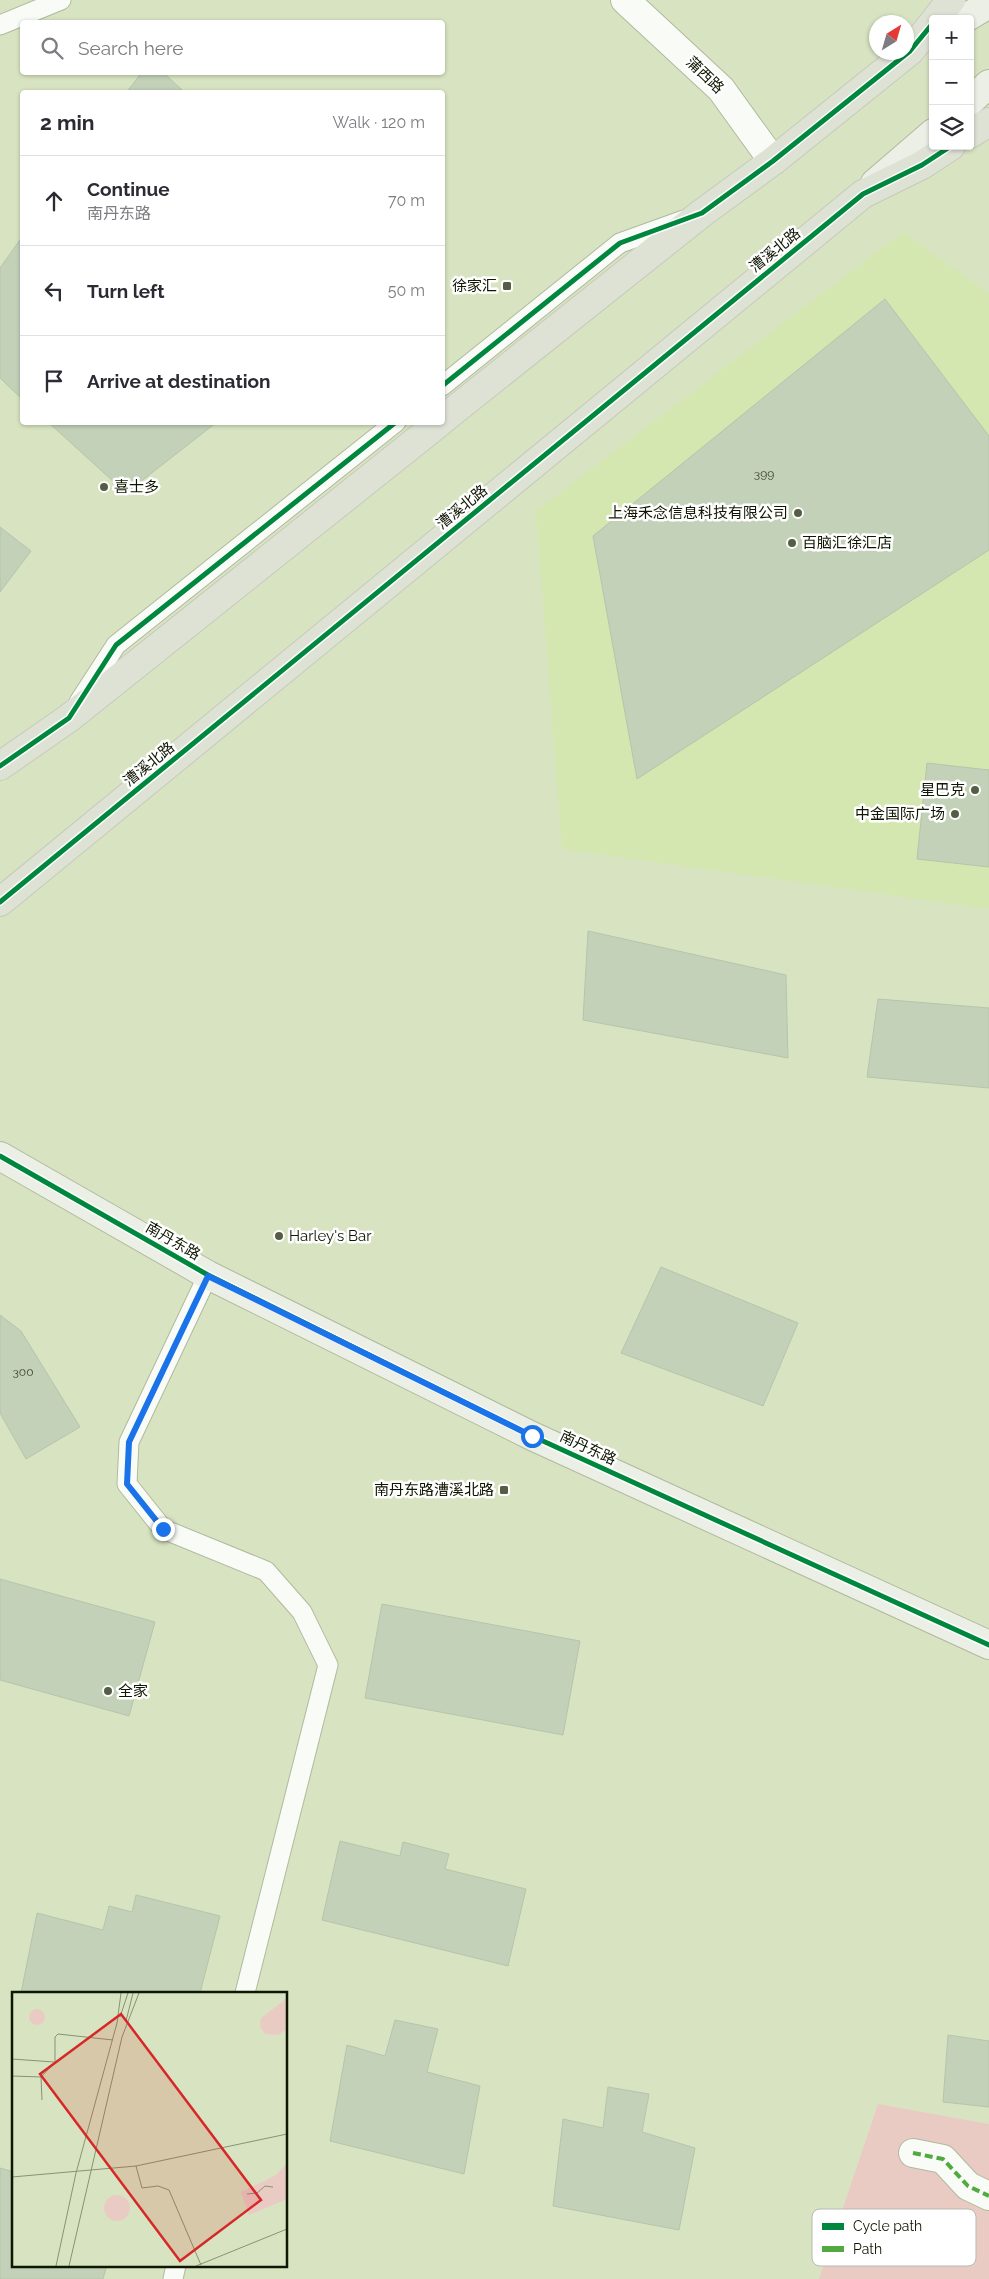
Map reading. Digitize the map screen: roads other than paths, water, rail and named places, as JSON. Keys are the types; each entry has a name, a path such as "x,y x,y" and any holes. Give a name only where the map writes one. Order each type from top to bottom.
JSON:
{"main road":[{"path":"939,15 951,0"},
{"path":"971,15 989,4"},
{"path":"914,46 929,27"},
{"path":"914,49 929,40"},
{"path":"445,418 702,213 773,161 899,60"},
{"path":"974,97 989,84"},
{"path":"974,131 989,122"},
{"path":"863,194 929,136"},
{"name":"漕溪北路","path":"0,902 863,194 922,165 945,150"},
{"path":"0,766 69,718 436,425"},
{"name":"南丹东路","path":"0,1156 208,1276 532,1436 989,1645"}],"street":[{"name":"蒲西路","path":"625,0 721,89 773,161"},
{"path":"913,2153 943,2159 968,2186 989,2196"}],"lane":[{"path":"0,25 61,0"},
{"path":"445,384 620,243 702,213"},
{"path":"69,718 116,645 392,425"},
{"path":"208,1276 129,1442 127,1484 163,1529 266,1571 302,1612 328,1665 245,1992"},
{"path":"173,2279 176,2266"}],"place":[{"name":"徐家汇","path":"507,286"},
{"name":"喜士多","path":"104,487"},
{"name":"上海禾念信息科技有限公司","path":"798,513"},
{"name":"百脑汇徐汇店","path":"792,543"},
{"name":"星巴克","path":"975,790"},
{"name":"中金国际广场","path":"955,814"},
{"name":"Harley's Bar","path":"279,1236"},
{"name":"南丹东路漕溪北路","path":"504,1490"},
{"name":"全家","path":"108,1691"}]}
